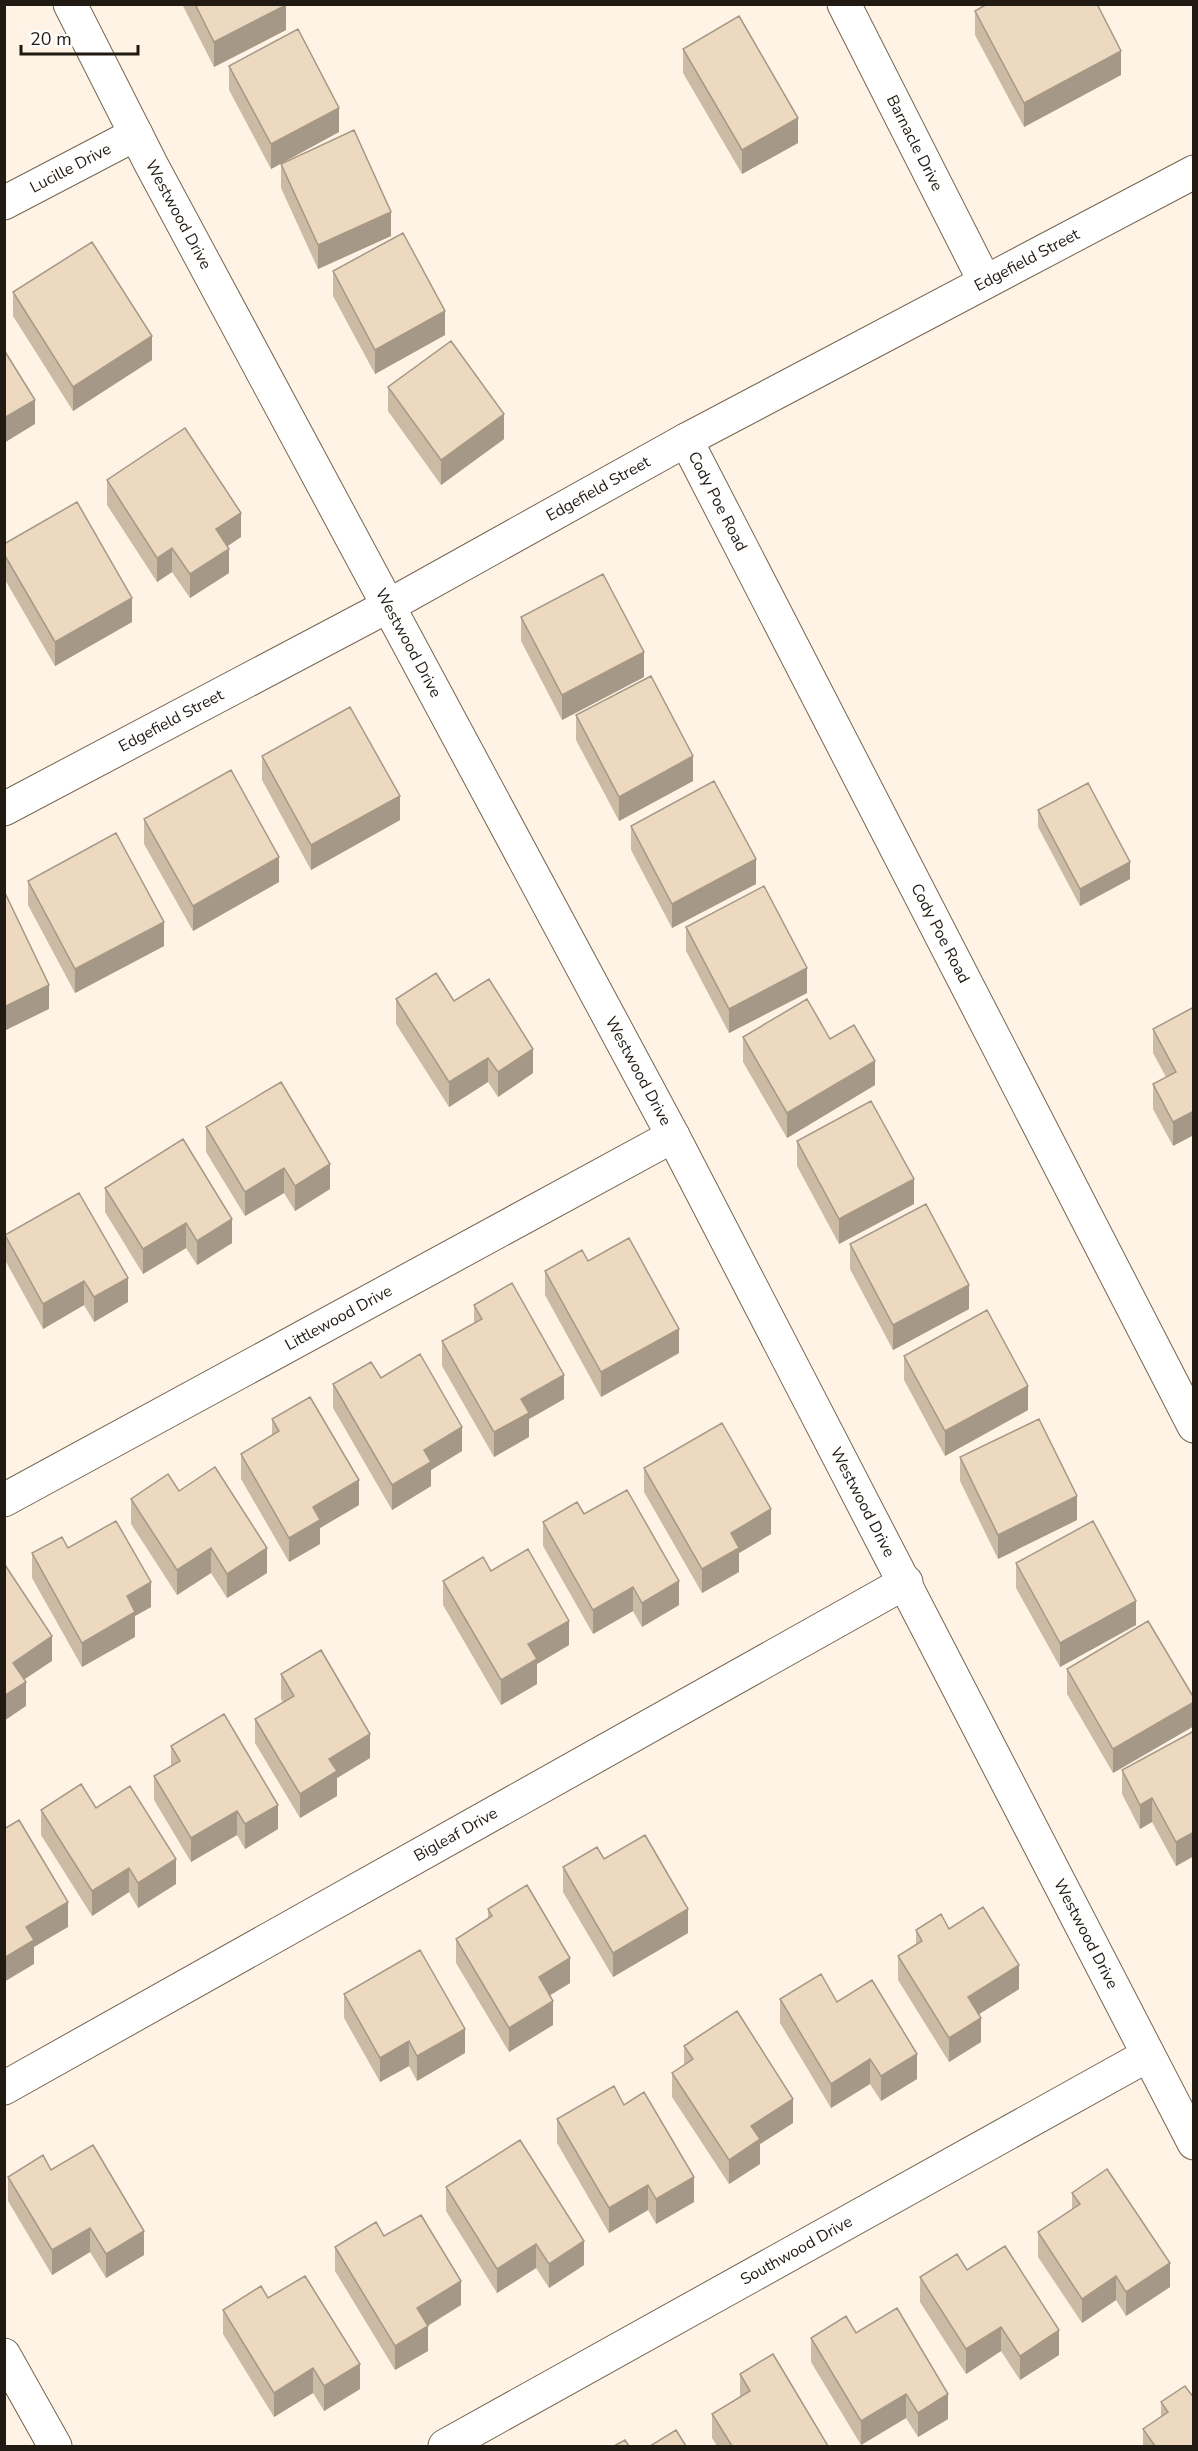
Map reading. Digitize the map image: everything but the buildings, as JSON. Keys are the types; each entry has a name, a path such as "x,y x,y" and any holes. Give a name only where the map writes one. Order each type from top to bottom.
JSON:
{"street":[{"name":"Westwood Drive","path":"70,4 136,134 673,1136 906,1582 1194,2143"},
{"name":"Barnacle Drive","path":"844,4 985,282"},
{"name":"Lucille Drive","path":"4,203 136,134"},
{"name":"Edgefield Street","path":"4,809 388,606 686,440 1194,172"},
{"name":"Cody Poe Road","path":"686,440 1194,1426"},
{"name":"Littlewood Drive","path":"4,1500 673,1136"},
{"name":"Bigleaf Drive","path":"4,2088 906,1582"},
{"name":"Southwood Drive","path":"445,2446 1148,2055"},
{"path":"4,2355 55,2446"}]}
